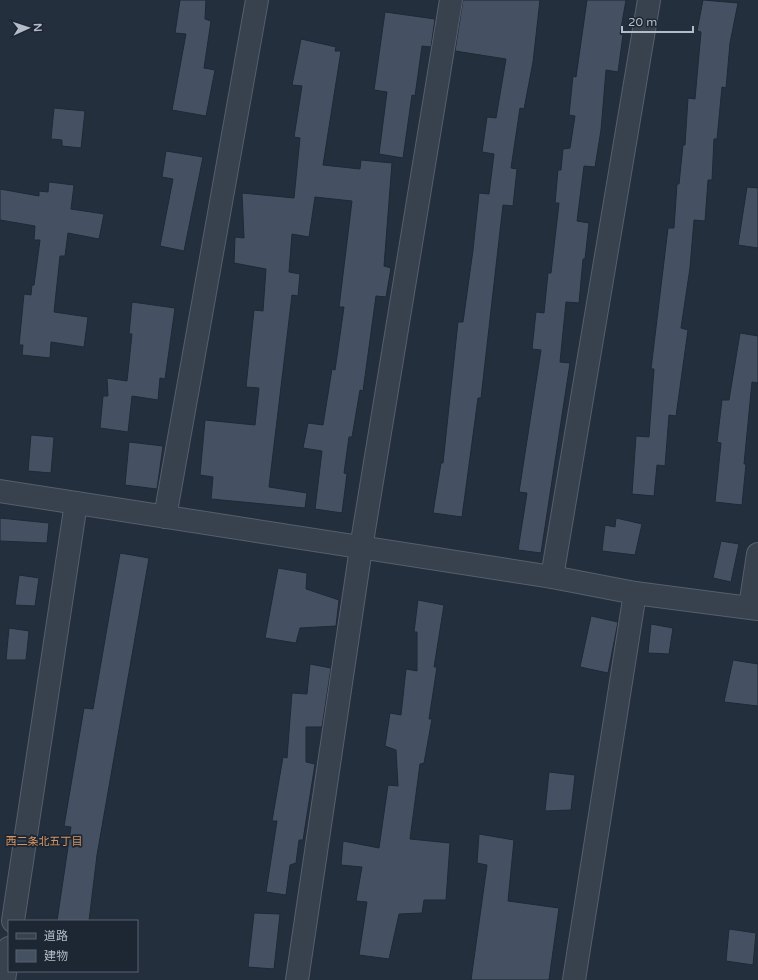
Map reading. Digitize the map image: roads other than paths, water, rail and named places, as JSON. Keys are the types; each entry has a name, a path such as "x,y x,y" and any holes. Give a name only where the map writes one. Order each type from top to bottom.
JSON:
{"street":[{"path":"165,517 257,0"},
{"path":"297,980 361,548 451,0"},
{"path":"552,577 649,0"},
{"path":"0,491 552,577 635,593 754,608 758,554"},
{"path":"13,920 76,503"},
{"path":"574,980 635,593"},
{"path":"4,980 8,954"}],"district":[{"name":"西二条北五丁目","path":"44,841"}]}
